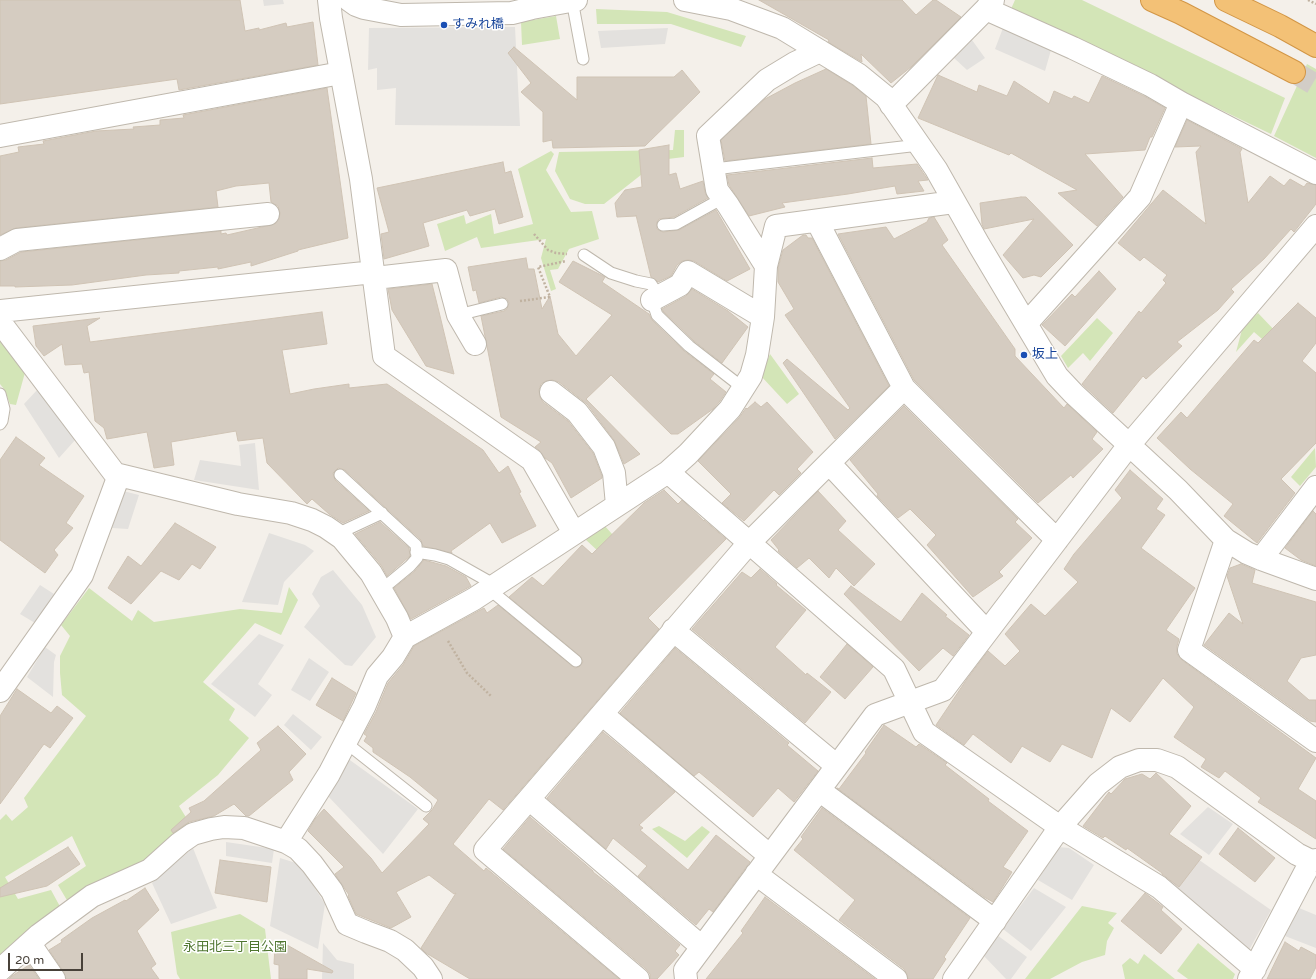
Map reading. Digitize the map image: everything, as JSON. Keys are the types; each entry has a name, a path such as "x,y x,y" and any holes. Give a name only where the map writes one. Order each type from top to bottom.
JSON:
{"highway":[{"path":"1152,0 1181,13 1294,72"},
{"path":"1226,0 1280,26 1316,46"}],"street":[{"path":"329,0 341,73 362,179 384,356 532,460 574,533"},
{"path":"349,0 356,6 401,15 512,13 576,0"},
{"path":"685,0 731,9 782,28 859,75 886,97 936,169 1057,376 1074,394 1178,490 1226,540 1247,553 1316,579"},
{"path":"891,105 990,4 1073,48 1150,85 1181,103 1316,173"},
{"path":"766,266 717,190 708,136 767,80 795,63 820,51"},
{"path":"0,136 341,73"},
{"path":"1026,324 1140,197 1181,103"},
{"path":"286,842 329,774 364,707 378,676 393,657 405,637 474,599 668,472 709,433 730,409 751,376 757,355 763,317 766,266 776,226 954,202"},
{"path":"0,249 17,240 268,214"},
{"path":"817,221 904,388 1057,540"},
{"path":"686,979 685,970 875,715 943,690 1129,445 1316,226"},
{"path":"0,311 375,275 446,270 458,315 475,344"},
{"path":"656,298 680,285 688,272 763,317"},
{"path":"0,322 115,474 238,504 291,513 312,520 326,527 342,538 371,573 397,618 405,637"},
{"path":"638,979 485,850 749,543 904,388"},
{"path":"551,392 578,412 604,447 614,473 617,505"},
{"path":"829,463 987,632"},
{"path":"668,472 894,669 924,732 1060,827 1159,887 1252,974 1313,860 1297,854 1177,767 1157,760 1139,760 1120,767 1098,784 1060,827 954,979"},
{"path":"0,691 82,575 119,475"},
{"path":"1261,559 1316,487"},
{"path":"1226,540 1189,650 1316,741"},
{"path":"673,630 837,766"},
{"path":"602,714 770,856"},
{"path":"819,790 995,921"},
{"path":"529,799 702,947"},
{"path":"0,970 40,935 92,896 150,870 180,843 193,834 224,827 244,828 286,842 298,849 312,864 332,892 348,924 390,941 405,950 423,967 431,979"},
{"path":"756,874 896,979"},
{"path":"30,944 54,979"}],"lane":[{"path":"572,0 583,59"},
{"path":"714,169 919,144"},
{"path":"663,225 676,224 723,198"},
{"path":"584,255 610,273 651,284 656,298 657,315 683,340 743,388"},
{"path":"458,315 502,304"},
{"path":"0,394 4,408 2,421 0,424"},
{"path":"340,475 416,545 417,558 410,566 381,590"},
{"path":"337,534 382,513"},
{"path":"416,552 449,559 492,587 576,661"},
{"path":"345,742 426,806"}],"path":[{"path":"1308,0 1316,4"},
{"path":"534,234 548,250 556,253 584,255"},
{"path":"502,304 550,297 538,267 564,262"},
{"path":"435,620 467,673 491,696"}],"shaded area":[{"path":"263,0 283,0 284,4 264,6"},
{"path":"515,27 520,126 395,125 396,88 377,90 377,68 368,70 369,28"},
{"path":"668,28 665,44 601,48 598,31"},
{"path":"1003,28 1051,50 1045,71 995,49"},
{"path":"972,40 985,58 967,70 954,58"},
{"path":"38,389 76,439 59,458 24,404"},
{"path":"255,443 259,490 194,480 200,460 241,466 239,445"},
{"path":"123,491 139,495 128,529 112,528"},
{"path":"269,533 305,545 314,551 284,582 278,605 242,602"},
{"path":"333,570 362,605 376,637 352,666 345,665 304,627 320,606 312,594 321,577"},
{"path":"40,585 54,594 35,623 20,614"},
{"path":"259,634 284,645 258,684 272,695 255,717 211,684"},
{"path":"45,647 56,655 54,662 53,697 27,677"},
{"path":"309,658 329,672 310,701 291,690"},
{"path":"293,714 322,737 311,750 284,725"},
{"path":"347,758 418,809 383,854 326,794"},
{"path":"1208,807 1233,824 1209,855 1180,834"},
{"path":"226,842 274,849 272,863 226,856"},
{"path":"1058,847 1069,848 1094,865 1072,900 1038,880"},
{"path":"193,848 217,908 171,924 152,883"},
{"path":"1192,855 1271,910 1248,952 1169,880"},
{"path":"280,858 296,863 307,876 325,904 318,949 270,926"},
{"path":"1034,888 1066,907 1031,951 1003,929"},
{"path":"1299,908 1316,915 1316,948 1285,936"},
{"path":"997,935 1027,957 1011,979 1006,979 983,955"},
{"path":"323,943 337,960 354,964 354,979 322,979"}],"green space":[{"path":"1015,0 1082,0 1285,98 1271,134 1011,9"},
{"path":"596,9 667,12 746,36 741,47 671,24 597,24"},
{"path":"556,16 560,39 522,45 521,22"},
{"path":"1307,64 1316,69 1316,158 1274,136"},
{"path":"675,130 684,130 684,157 660,160 604,204 585,204 570,199 555,171 559,152 673,150"},
{"path":"551,151 554,154 546,170 571,212 592,211 599,239 569,249 558,269 550,270 556,289 551,291 541,258 546,239 481,248 477,237 445,251 437,224 464,215 466,224 491,214 494,234 533,224 518,169"},
{"path":"1258,313 1297,354 1291,364 1254,332 1236,352 1243,326"},
{"path":"1097,318 1113,333 1090,361 1083,353 1068,368 1061,356"},
{"path":"0,340 26,369 16,405 10,404 4,389 0,384"},
{"path":"770,354 799,394 787,404 761,376"},
{"path":"1315,448 1316,467 1300,486 1291,477"},
{"path":"604,525 629,553 626,577 585,539"},
{"path":"289,587 298,600 281,635 255,623 203,682 235,709 229,720 249,738 218,775 179,806 192,827 145,863 68,902 58,885 86,866 72,836 5,877 18,899 51,890 63,912 0,960 0,820 6,814 12,821 28,807 24,798 86,716 62,695 60,656 70,636 61,625 89,588 132,621 138,610 154,622 240,609 282,613"},
{"path":"659,826 685,841 702,826 710,832 687,858 652,829"},
{"path":"1082,906 1117,913 1108,923 1114,928 1107,941 1105,955 1082,962 1050,979 1025,979"},
{"name":"永田北三丁目公園","path":"240,914 265,929 271,979 180,979 177,974 171,932"},
{"path":"1198,943 1235,974 1233,979 1188,979 1177,971"},
{"path":"1144,954 1175,979 1125,979 1122,965 1130,958 1138,964"}],"building":[{"path":"0,0 240,0 245,31 259,28 259,30 286,23 287,27 313,22 318,65 179,90 177,79 0,104"},
{"path":"759,0 902,0 916,15 933,0 936,0 961,17 911,67 891,83 861,54 862,62 828,42 829,40"},
{"path":"514,47 577,100 577,77 674,77 682,70 700,92 645,146 553,148 552,140 543,142 543,112 521,92 531,83 508,53"},
{"path":"826,69 852,85 866,96 871,144 725,161 721,140 765,99"},
{"path":"938,75 977,92 979,85 1007,96 1014,81 1049,104 1054,91 1072,99 1074,96 1089,103 1102,76 1165,108 1145,150 1085,154 1123,197 1097,226 1058,193 1077,190 1011,153 1009,155 918,118"},
{"path":"327,88 348,238 298,250 251,266 251,262 218,269 218,267 179,271 179,273 146,275 72,285 15,287 0,286 0,261 6,260 21,252 221,231 221,234 226,233 227,235 275,224 279,219 280,213 278,206 271,202 269,183 236,186 216,191 218,207 16,228 0,235 0,156 19,152 18,147 44,144 43,141 96,131 134,129 133,127 160,125 160,120 184,118 183,115"},
{"path":"1187,120 1242,149 1240,152 1248,203 1270,176 1284,186 1290,179 1304,187 1307,183 1316,185 1316,204 1294,232 1291,229 1264,259 1231,289 1234,292 1218,310 1177,342 1182,346 1146,379 1143,376 1113,413 1082,384 1139,311 1141,313 1166,283 1163,280 1167,275 1144,257 1140,261 1118,243 1163,190 1206,224 1196,152 1201,146 1175,147"},
{"path":"669,145 669,175 676,173 680,189 703,181 708,198 674,217 659,219 657,222 657,229 663,232 679,230 716,210 750,269 727,281 694,261 688,260 682,261 677,265 671,276 658,282 651,277 636,215 617,217 615,203 625,190 642,187 639,150"},
{"path":"872,158 873,168 917,164 928,180 918,181 924,191 897,194 895,186 782,203 785,207 749,216 729,185 727,175"},
{"path":"503,162 505,173 511,171 523,217 499,224 495,209 470,216 467,210 423,223 429,246 384,259 381,234 389,232 377,188"},
{"path":"1026,197 1073,245 1041,277 1034,275 1023,278 1003,255 1034,219 984,229 982,224 980,203"},
{"path":"934,217 948,240 942,245 1015,349 1015,356 1064,408 1067,404 1097,432 1092,439 1103,449 1073,478 1071,475 1038,503 914,380 838,234 886,227 894,239 927,222 929,218"},
{"path":"803,235 806,235 808,238 812,238 889,386 835,439 783,363 787,359 848,410 850,408 785,315 794,309 778,282 778,268 783,250"},
{"path":"526,258 528,269 534,269 542,309 550,296 558,334 576,356 612,315 559,282 573,261 605,277 602,282 649,314 652,320 684,351 714,374 710,379 726,392 713,409 678,434 671,434 611,375 586,399 640,454 624,464 614,440 587,404 559,382 552,380 541,384 539,390 540,397 543,402 568,421 593,453 602,476 602,478 571,498 552,463 535,447 541,442 501,417 481,316 504,311 507,309 509,303 507,299 501,297 479,303 476,290 473,291 468,267"},
{"path":"1099,271 1116,289 1065,346 1042,325 1072,294 1075,297"},
{"path":"432,284 454,374 426,366 392,310 388,289"},
{"path":"692,289 728,311 748,327 722,363 694,341 662,309 686,296"},
{"path":"1298,303 1316,318 1316,343 1302,361 1316,373 1316,443 1281,479 1295,493 1257,543 1224,516 1233,504 1190,469 1157,438 1181,412 1187,418 1254,340 1258,343"},
{"path":"322,312 327,344 282,350 290,394 349,384 349,388 387,384 483,450 499,473 508,466 521,492 519,493 536,526 502,543 490,523 451,551 452,553 423,546 421,540 345,470 338,468 333,473 335,480 369,511 343,523 329,514 312,499 307,504 267,463 263,438 238,441 236,431 171,442 174,465 154,468 147,432 107,439 104,428 95,421 89,372 84,373 82,364 65,365 62,344 44,356 36,346 33,326 100,318 87,326 90,342"},
{"path":"755,402 761,407 767,402 813,452 797,469 801,473 779,495 774,490 744,521 722,503 731,494 698,461 739,418 746,408 747,409"},
{"path":"904,406 1018,519 1015,522 1032,538 999,572 1003,576 973,597 927,545 936,535 910,509 898,518 877,496 878,494 850,460"},
{"path":"16,437 45,458 39,465 84,496 66,523 73,528 54,550 58,555 45,573 0,540 0,460"},
{"path":"1130,470 1163,499 1156,509 1165,515 1141,548 1195,588 1166,630 1179,639 1177,654 1182,660 1316,758 1298,789 1316,801 1316,839 1258,802 1261,798 1225,771 1219,778 1201,767 1206,759 1174,737 1194,707 1163,678 1130,722 1111,708 1092,758 1062,744 1050,762 1022,746 1011,763 973,734 964,745 936,725 988,651 1005,666 1020,651 1005,634 1031,604 1045,616 1078,582 1064,569 1074,554 1122,498 1115,490"},
{"path":"664,490 678,504 682,500 726,539 648,618 659,629 503,810 489,799 453,844 484,871 486,868 619,979 470,979 426,953 421,948 456,893 454,894 429,875 396,892 411,917 391,928 356,914 348,896 349,895 335,874 344,867 308,831 315,819 324,809 371,858 382,873 429,824 423,819 432,810 438,800 410,777 373,752 373,748 364,741 367,736 364,734 376,712 388,683 403,665 414,646 484,608 487,613 498,605 572,666 575,668 579,667 583,662 580,656 509,597 532,577 543,586 582,545 592,554 644,503"},
{"path":"818,491 846,521 838,530 875,564 854,586 836,568 829,578 809,558 797,568 778,551 779,550 771,540"},
{"path":"1313,511 1316,514 1316,566 1301,560 1285,548"},
{"path":"380,522 409,548 410,556 387,576 381,565 355,534"},
{"path":"175,523 216,547 200,569 192,564 179,580 161,571 131,604 108,588 128,556 141,566"},
{"path":"424,560 446,566 466,577 471,586 411,619 394,588 415,571"},
{"path":"1241,564 1255,570 1252,583 1316,602 1316,655 1301,658 1287,681 1309,700 1316,700 1316,722 1310,721 1204,645 1229,613 1243,624 1227,576 1230,568"},
{"path":"760,569 777,584 776,585 806,610 775,647 806,675 807,673 831,692 805,723 692,629 742,572 751,578"},
{"path":"851,586 901,622 922,593 947,615 945,616 969,635 953,656 943,648 919,671 844,594"},
{"path":"847,644 873,667 845,699 820,677"},
{"path":"675,648 789,743 787,745 818,771 794,802 778,788 753,817 699,772 694,776 620,713"},
{"path":"332,678 356,693 343,721 316,705"},
{"path":"17,689 51,713 57,706 73,718 50,748 44,744 0,804 0,716"},
{"path":"884,725 916,747 919,744 947,763 945,765 989,799 988,801 1028,831 1003,867 1012,872 993,902 984,897 837,788 839,789 866,753 865,752"},
{"path":"278,726 306,754 289,772 293,780 249,816 246,816 234,804 214,816 189,822 173,833 171,830 191,812 189,808 204,801 261,750 257,743"},
{"path":"603,732 675,792 639,825 643,828 640,830 688,870 716,835 750,862 713,912 709,909 696,925 638,876 647,866 613,838 606,849 547,798"},
{"path":"1156,773 1191,806 1169,834 1202,857 1179,887 1127,848 1126,850 1105,836 1103,838 1083,826 1109,792 1111,794 1125,779 1142,774 1150,779"},
{"path":"822,808 970,918 944,957 946,959 933,979 908,979 904,969 839,920 855,900 794,850 803,839 801,837"},
{"path":"530,817 680,945 675,951 679,955 657,979 650,979 650,974 646,969 503,849"},
{"path":"1238,828 1275,858 1255,882 1219,854"},
{"path":"68,847 80,864 47,886 0,897 0,888"},
{"path":"220,860 271,867 267,902 215,893"},
{"path":"145,888 159,910 137,931 156,964 151,968 159,979 66,979 64,972 49,950 62,942 61,940 92,918 125,900 126,901"},
{"path":"1145,893 1163,907 1161,910 1182,929 1161,954 1121,921"},
{"path":"765,897 875,979 706,979 743,933 741,931"},
{"path":"280,941 333,971 332,973 307,969 307,979 279,979 279,965 274,964 275,946 280,946"},
{"path":"1285,942 1299,951 1301,947 1316,955 1316,967 1310,979 1267,979"},
{"path":"29,965 39,979 9,979 12,976"}],"tunnel":[{"path":"1294,72 1316,85"}],"place":[{"name":"すみれ橋","path":"444,25"},
{"name":"坂上","path":"1024,355"}]}
